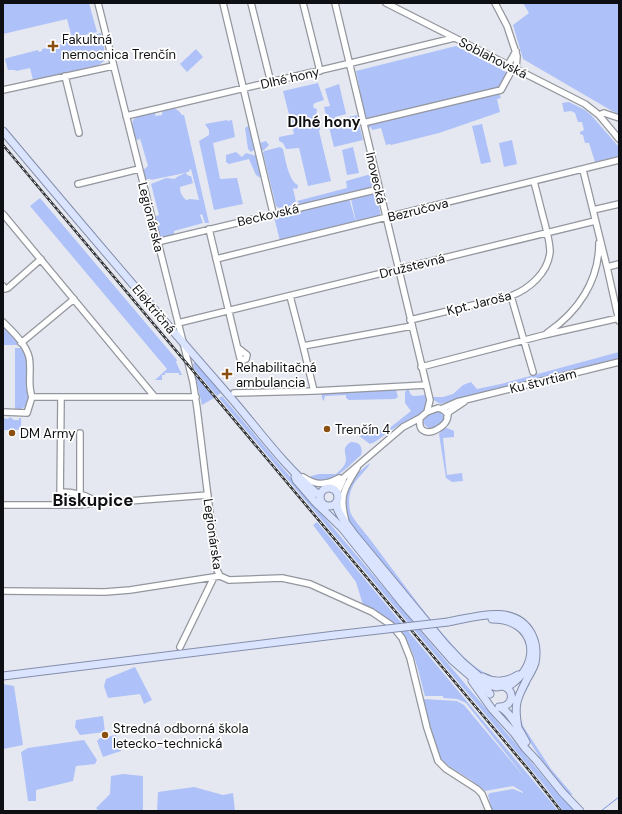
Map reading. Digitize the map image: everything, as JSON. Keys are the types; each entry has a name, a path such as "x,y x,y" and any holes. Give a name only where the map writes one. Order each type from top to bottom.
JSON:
{"main road":[{"name":"Električná","path":"3,131 294,473 306,484 324,491"},
{"path":"294,473 296,480 315,502 360,540 445,644 462,662 484,681 496,687"},
{"path":"324,491 337,492 338,498 333,504 322,504 324,491"},
{"path":"333,504 345,526 404,604 452,660 488,691 490,694 490,699 496,706 506,706 512,699 510,690 502,685 496,687 490,694"},
{"path":"3,676 448,622 497,614 512,616 518,620 529,629 536,645 535,662 517,699 515,712 518,728"},
{"path":"448,622 499,619 514,624 527,636 532,649 528,665 510,690"},
{"path":"474,672 493,681 506,681 517,676 524,668 528,659 530,648 527,636"},
{"path":"3,679 116,665 162,656"},
{"path":"3,673 34,669 67,668"},
{"path":"466,673 485,701 514,732 525,748 580,811"},
{"path":"510,690 530,674"},
{"path":"509,703 518,728"},
{"path":"501,707 518,728 537,761"}],"street":[{"name":"Legionárska","path":"98,3 196,397 217,576 180,647"},
{"path":"223,3 273,213"},
{"path":"251,3 270,83"},
{"path":"303,3 320,71"},
{"name":"Inovecká","path":"335,3 385,218 430,400 427,412"},
{"name":"Soblahovská","path":"386,3 585,104 599,115 619,139"},
{"path":"363,123 501,90 517,56 507,26 495,3"},
{"name":"Dlhé hony","path":"126,116 270,83 454,38"},
{"path":"512,67 516,51"},
{"path":"3,90 113,66"},
{"path":"65,76 79,133"},
{"name":"Soblahovská","path":"599,115 604,113 619,118"},
{"name":"Bezručova","path":"216,259 619,160"},
{"name":"Legionárska","path":"78,184 139,169"},
{"path":"421,367 544,335 619,319 583,170"},
{"name":"Kpt. Jaroša","path":"303,346 411,323 521,292 529,286 543,270 548,261 550,252 549,241 534,182"},
{"name":"Beckovská","path":"157,242 273,213 379,189"},
{"path":"593,210 619,204"},
{"path":"4,218 41,259 154,396"},
{"name":"Družstevná","path":"178,323 595,221"},
{"path":"209,229 238,348"},
{"path":"544,335 561,324 576,308 588,291 595,275 599,255 599,234"},
{"path":"3,286 7,289 41,259"},
{"path":"607,267 619,264"},
{"path":"290,296 314,391"},
{"path":"511,296 532,372"},
{"path":"22,343 74,299"},
{"path":"166,323 174,321 176,313"},
{"path":"3,322 22,343 29,357 30,391 32,397 27,413 3,412"},
{"path":"190,370 191,362 196,361 200,364"},
{"name":"Ku štvrtiam","path":"324,491 359,465 403,427 420,418 427,412 457,402 619,362"},
{"path":"234,393 314,391 426,385"},
{"path":"32,397 196,397"},
{"path":"60,397 60,505"},
{"path":"430,400 446,414 447,417"},
{"name":"Ku štvrtiam","path":"403,427 414,426 427,431 438,429 445,424 449,412 467,400"},
{"path":"420,418 419,423 421,428"},
{"path":"80,433 80,495"},
{"name":"Ku štvrtiam","path":"345,526 342,508 344,491 346,484 359,465"},
{"path":"294,473 314,484 323,485 347,474"},
{"name":"Ku štvrtiam","path":"337,492 347,474"},
{"path":"60,492 80,495 93,500 95,503"},
{"path":"3,505 60,505 208,495"},
{"name":"Legionárska","path":"217,576 229,580 282,578 296,580 310,584 372,612 391,625 402,638 410,658 427,728 438,761 446,769 477,789 482,794 489,811"},
{"path":"3,591 105,592 217,576"}],"shaded area":[{"path":"3,3 89,3 97,32 72,38 67,19 3,34"},
{"path":"523,3 619,3 619,115 523,59 513,25 529,13"},
{"path":"101,33 106,58 99,65 33,80 30,68 16,71 8,70 5,59 7,58 38,50 39,52 42,51 42,49 65,43 65,41"},
{"path":"456,46 508,73 499,90 366,121 364,111 362,112 361,100 357,93 360,91 356,71"},
{"path":"196,49 203,57 187,72 180,64"},
{"path":"318,83 324,100 313,105 314,108 317,109 316,116 331,181 308,186 299,148 286,149 283,143 279,141 279,137 294,134 283,91"},
{"path":"339,84 346,114 335,117 335,120 357,115 363,140 334,147 324,107 330,106 325,89"},
{"path":"499,93 501,98 497,99 500,112 439,133 391,145 386,145 381,128 372,130 371,127 368,128 367,125"},
{"path":"569,102 585,110 591,115 619,147 619,156 595,162 589,143 585,143 583,135 580,134 580,132 584,130 582,122 578,122 575,113 571,111 564,112 562,103"},
{"path":"163,105 176,109 184,115 209,223 205,223 202,214 200,215 203,223 174,231 174,235 161,238 159,237 153,217 159,215 151,184 166,178 176,179 175,178 185,173 151,180 145,179 142,171 148,166 140,138 139,140 134,139 131,131 133,120 147,109 156,111 155,116 162,115","holes":["191,169 199,200 186,200 181,193 180,187 193,183 191,176 185,173 190,171 189,170"]},
{"path":"232,120 235,137 213,143 220,179 237,178 243,204 214,210 199,141 209,135 209,130 205,124"},
{"path":"482,124 491,162 481,164 472,126"},
{"path":"248,126 253,129 253,142 260,143 266,141 269,145 263,151 259,146 251,152 248,149 245,128"},
{"path":"512,140 517,164 504,167 499,143"},
{"path":"280,147 283,149 290,175 298,185 297,189 293,188 296,202 294,205 279,208 276,206 263,153 264,151"},
{"path":"353,147 359,173 347,175 342,150"},
{"path":"236,152 242,157 246,153 257,156 261,174 260,178 256,175 249,159 229,164 226,162 226,155"},
{"path":"371,174 374,186 371,189 301,205 297,201 347,188 346,181"},
{"path":"372,194 377,198 381,216 356,222 351,199"},
{"path":"40,198 177,360 176,362 182,375 179,375 179,373 165,373 165,375 162,375 162,380 155,380 167,369 30,206"},
{"path":"349,198 356,223 280,241 274,217"},
{"path":"3,323 22,345 3,345"},
{"path":"15,348 25,348 29,359 29,399 28,405 21,409 15,409"},
{"path":"619,352 619,358 440,404 434,400 433,397 443,397 453,394 463,385 471,382 477,389 501,384"},
{"path":"194,363 196,363 221,393 217,396 194,369"},
{"path":"195,375 214,398 202,405"},
{"path":"408,388 411,395 426,395 428,401 428,407 426,410 415,419 397,427 370,444 358,435 349,432 387,430 411,411 405,403 405,392"},
{"path":"396,390 398,397 395,399 349,400 346,398 346,395 325,396 323,401 321,393"},
{"path":"222,396 559,795 575,811 563,811 544,785 485,714 219,398"},
{"path":"435,411 440,411 443,414 444,417 442,423 435,427 428,428 423,423 424,418"},
{"path":"10,417 14,420 19,420 19,418 21,418 21,429 3,430 3,418 8,419"},
{"path":"447,428 454,431 454,437 443,438 447,475 462,473 463,481 452,482 446,478 439,434 443,429"},
{"path":"351,442 359,444 362,452 361,455 350,465 338,475 325,481 318,481 311,478 311,476 319,474 336,474 345,464 345,450 347,445"},
{"path":"370,463 352,487 349,506 351,514 355,520 430,618 451,643 468,660 477,668 495,677 506,677 516,672 518,673 502,679 494,679 477,671 459,656 351,524 345,505 347,489 355,476"},
{"path":"317,522 558,811 492,811 488,795 490,793 513,789 523,792 513,786 485,791 441,759 434,741 423,699 457,701 464,705 526,779 466,703 457,699 443,698 443,696 425,696 417,667 407,640 392,622 363,605 356,582 313,525"},
{"path":"135,667 152,700 144,704 140,694 108,698 104,686 106,679"},
{"path":"528,682 530,684 519,703 519,711 523,726 551,769 573,795 569,794 546,766 530,742 519,720 517,711 518,703"},
{"path":"3,684 14,686 23,745 3,749"},
{"path":"103,716 105,732 80,735 75,727 76,720"},
{"path":"116,735 121,751 103,757 97,741 100,738"},
{"path":"84,740 97,760 95,764 76,766 73,781 36,790 36,801 28,801 21,752 28,748"},
{"path":"123,774 143,776 143,811 99,811 96,808 110,794 111,776"},
{"path":"194,787 223,795 233,793 235,811 157,811 158,792"}],"waterway":[{"path":"601,811 619,797"}],"railway":[{"path":"3,145 528,769 561,811"}],"place":[{"name":"Fakultná nemocnica Trenčín","path":"53,46"},
{"name":"Rehabilitačná ambulancia","path":"227,374"},
{"name":"Trenčín 4","path":"327,429"},
{"name":"DM Army","path":"12,433"},
{"name":"Stredná odborná škola letecko-technická","path":"105,735"}],"district":[{"name":"Dlhé hony","path":"324,122"},
{"name":"Biskupice","path":"93,500"}]}
